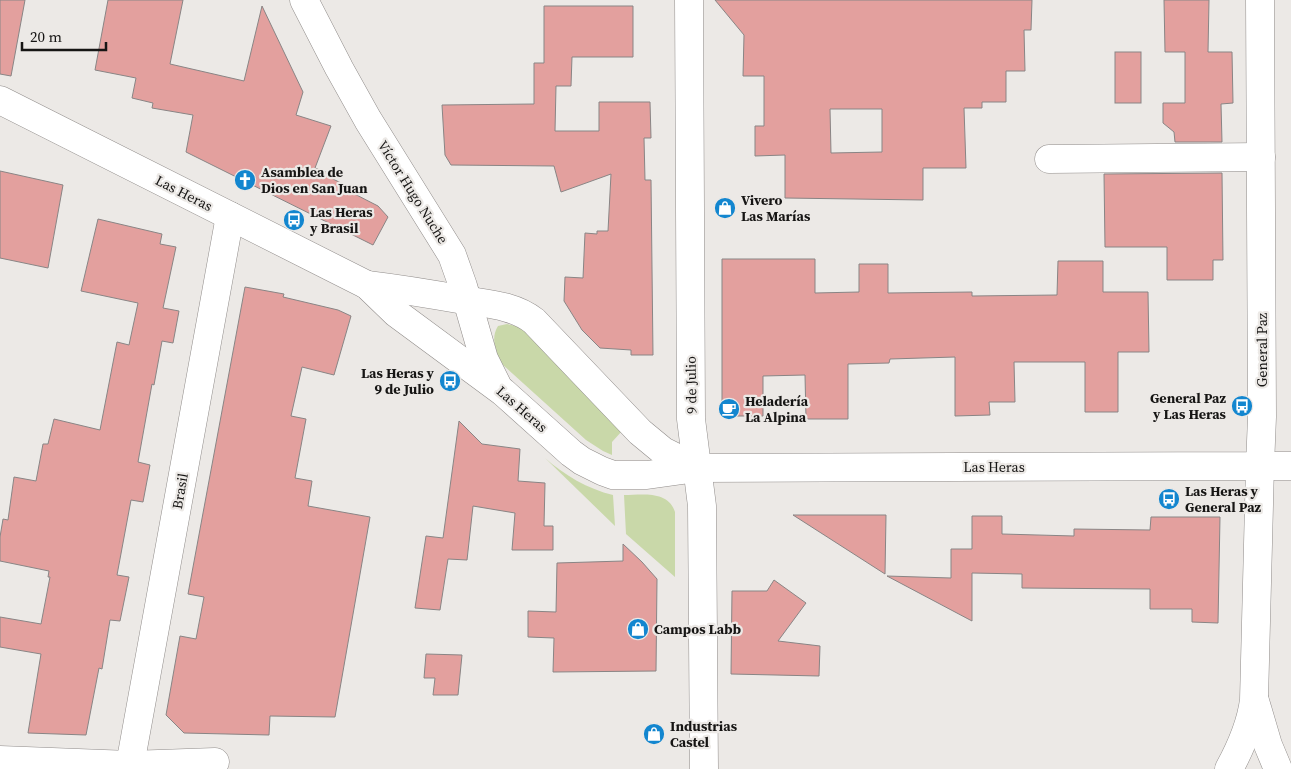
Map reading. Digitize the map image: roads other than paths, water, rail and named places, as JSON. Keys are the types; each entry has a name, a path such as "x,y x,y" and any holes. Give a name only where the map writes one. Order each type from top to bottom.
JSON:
{"street":[{"name":"Víctor Hugo Nuche","path":"304,0 368,120 446,246 458,270 484,359 494,381 503,392"},
{"name":"9 de Julio","path":"689,0 691,419 702,506 704,769"},
{"name":"General Paz","path":"1229,769 1245,736 1252,715 1254,700 1262,417 1260,0"},
{"name":"Las Heras","path":"0,100 367,285 396,312 503,392 571,453 602,471 613,474 647,476 697,468 1291,466"},
{"path":"1049,158 1261,157"},
{"name":"Brasil","path":"130,765 230,216"},
{"name":"Las Heras","path":"367,285 405,289 507,307 526,315 640,432 663,451 697,468"},
{"name":"General Paz","path":"1254,700 1268,745 1278,769"},
{"path":"0,760 130,765 215,762"}],"place":[{"name":"Asamblea de Dios en San Juan","path":"245,180"},
{"name":"Vivero Las Marías","path":"725,208"},
{"name":"Las Heras y Brasil","path":"294,220"},
{"name":"Las Heras y 9 de Julio","path":"450,381"},
{"name":"General Paz y Las Heras","path":"1242,406"},
{"name":"Heladería La Alpina","path":"729,409"},
{"name":"Las Heras y General Paz","path":"1169,499"},
{"name":"Campos Labb","path":"638,629"},
{"name":"Industrias Castel","path":"654,734"}]}
